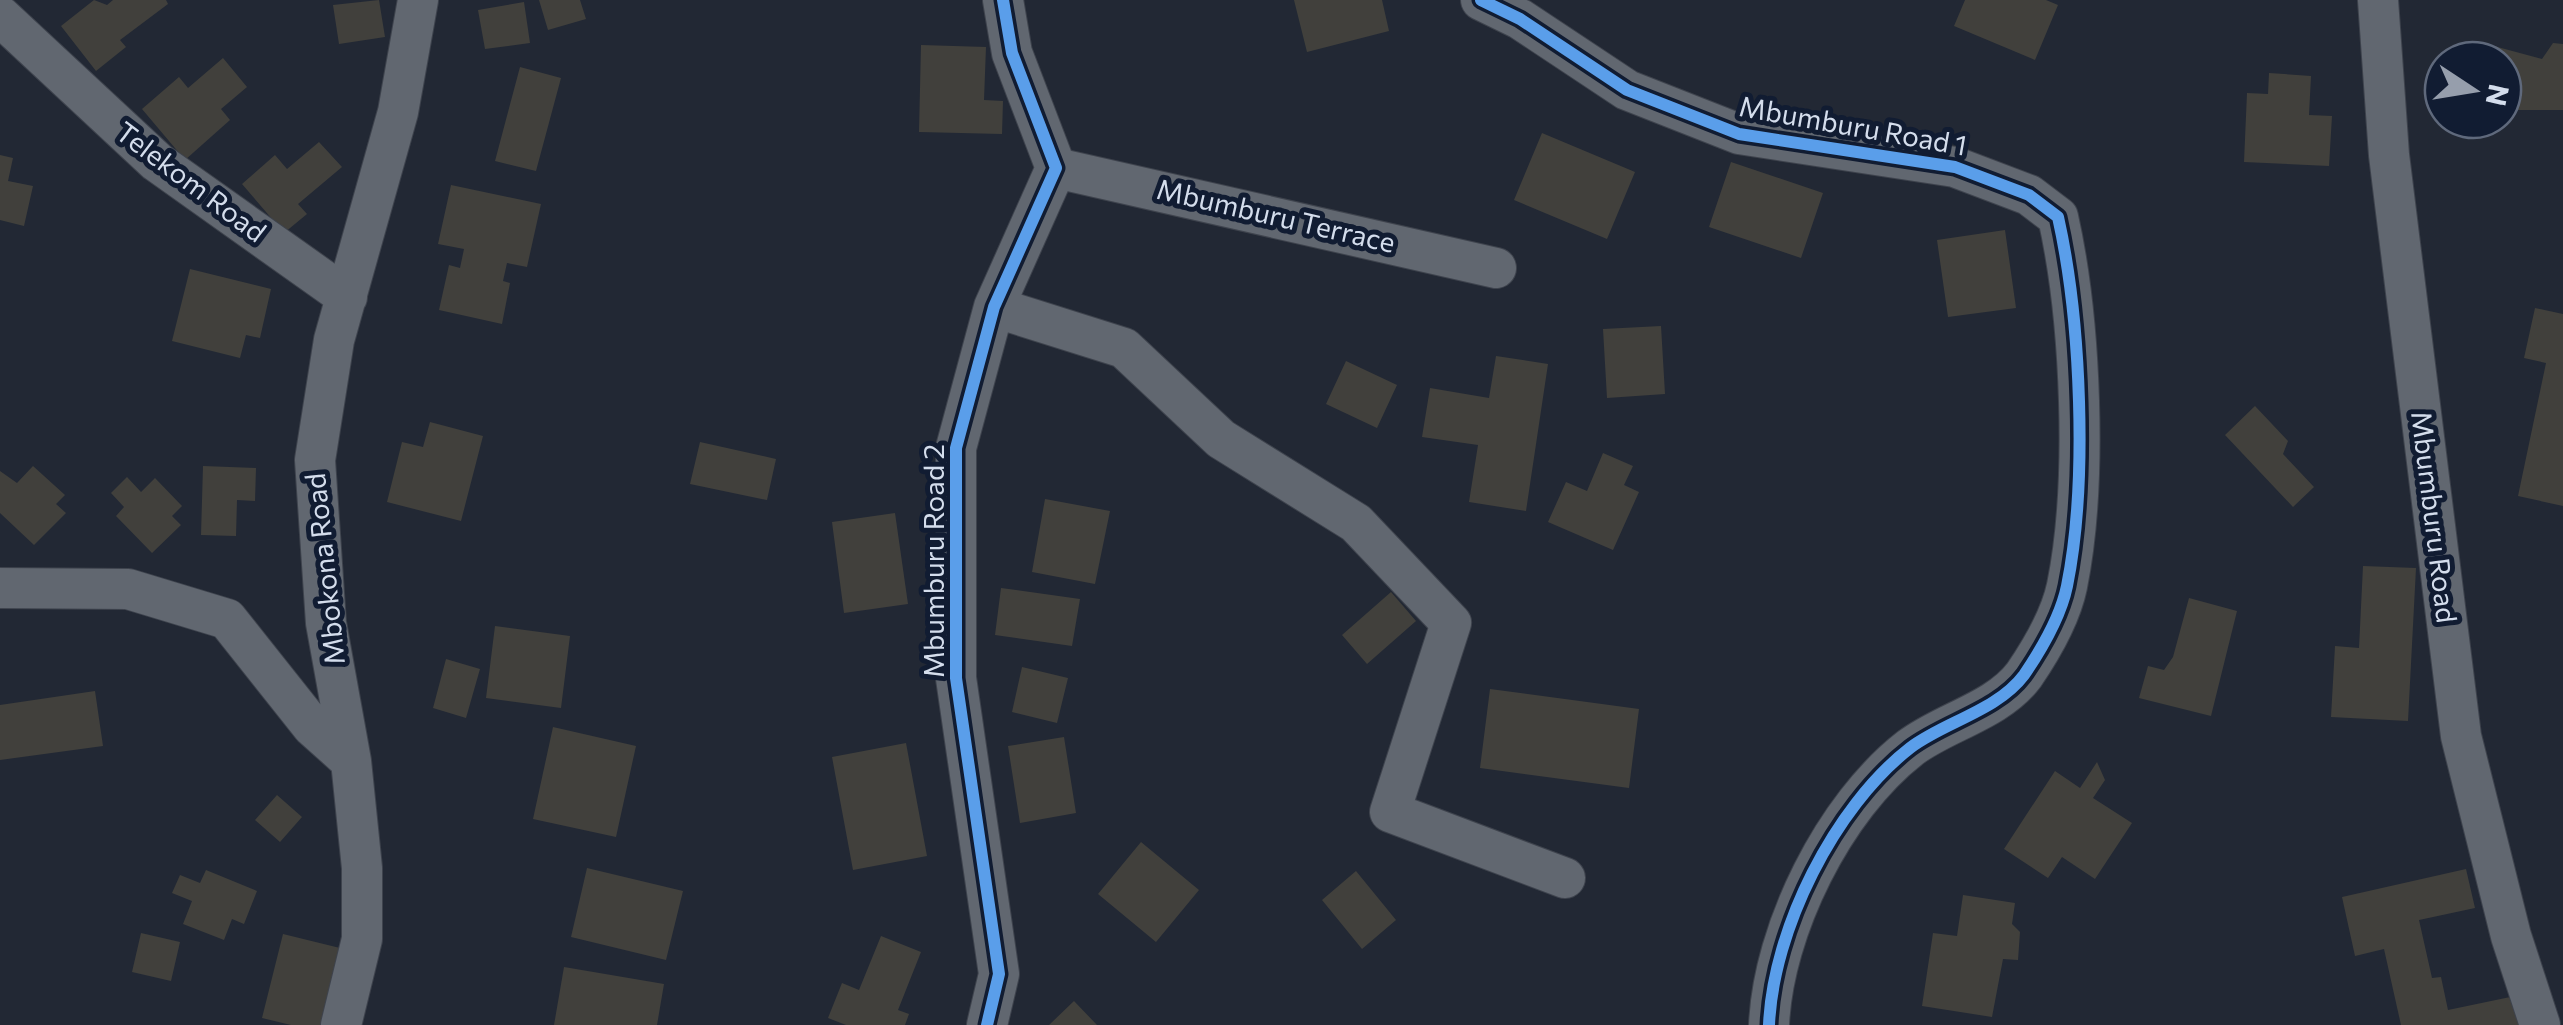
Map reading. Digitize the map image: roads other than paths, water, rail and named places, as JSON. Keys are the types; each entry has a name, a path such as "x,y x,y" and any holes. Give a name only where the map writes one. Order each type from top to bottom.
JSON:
{"street":[{"name":"Mbokona Road","path":"341,1025 362,939 362,868 351,760 326,623 314,460 334,340 398,112 417,30 418,0"},
{"path":"1003,0 1012,53 1056,168"},
{"name":"Mbumburu Road 1","path":"1482,0 1520,20 1627,90 1739,134 1955,167 2029,195 2058,217 2073,284 2078,501 2066,590 2022,678 1992,702 1911,747 1876,780 1846,819 1786,932 1770,992 1769,1025"},
{"name":"Mbumburu Road","path":"2378,0 2389,156 2461,736 2511,936 2540,1025"},
{"name":"Telekom Road","path":"0,16 156,162 346,297"},
{"name":"Mbumburu Terrace","path":"1056,168 1496,268"},
{"name":"Mbumburu Road 2","path":"987,1025 999,974 956,678 956,448 994,307 1056,168"},
{"path":"994,307 1124,348 1221,438 1356,522 1451,623 1390,812 1566,878"},
{"path":"0,588 128,589 227,619 312,726 351,760"}]}
